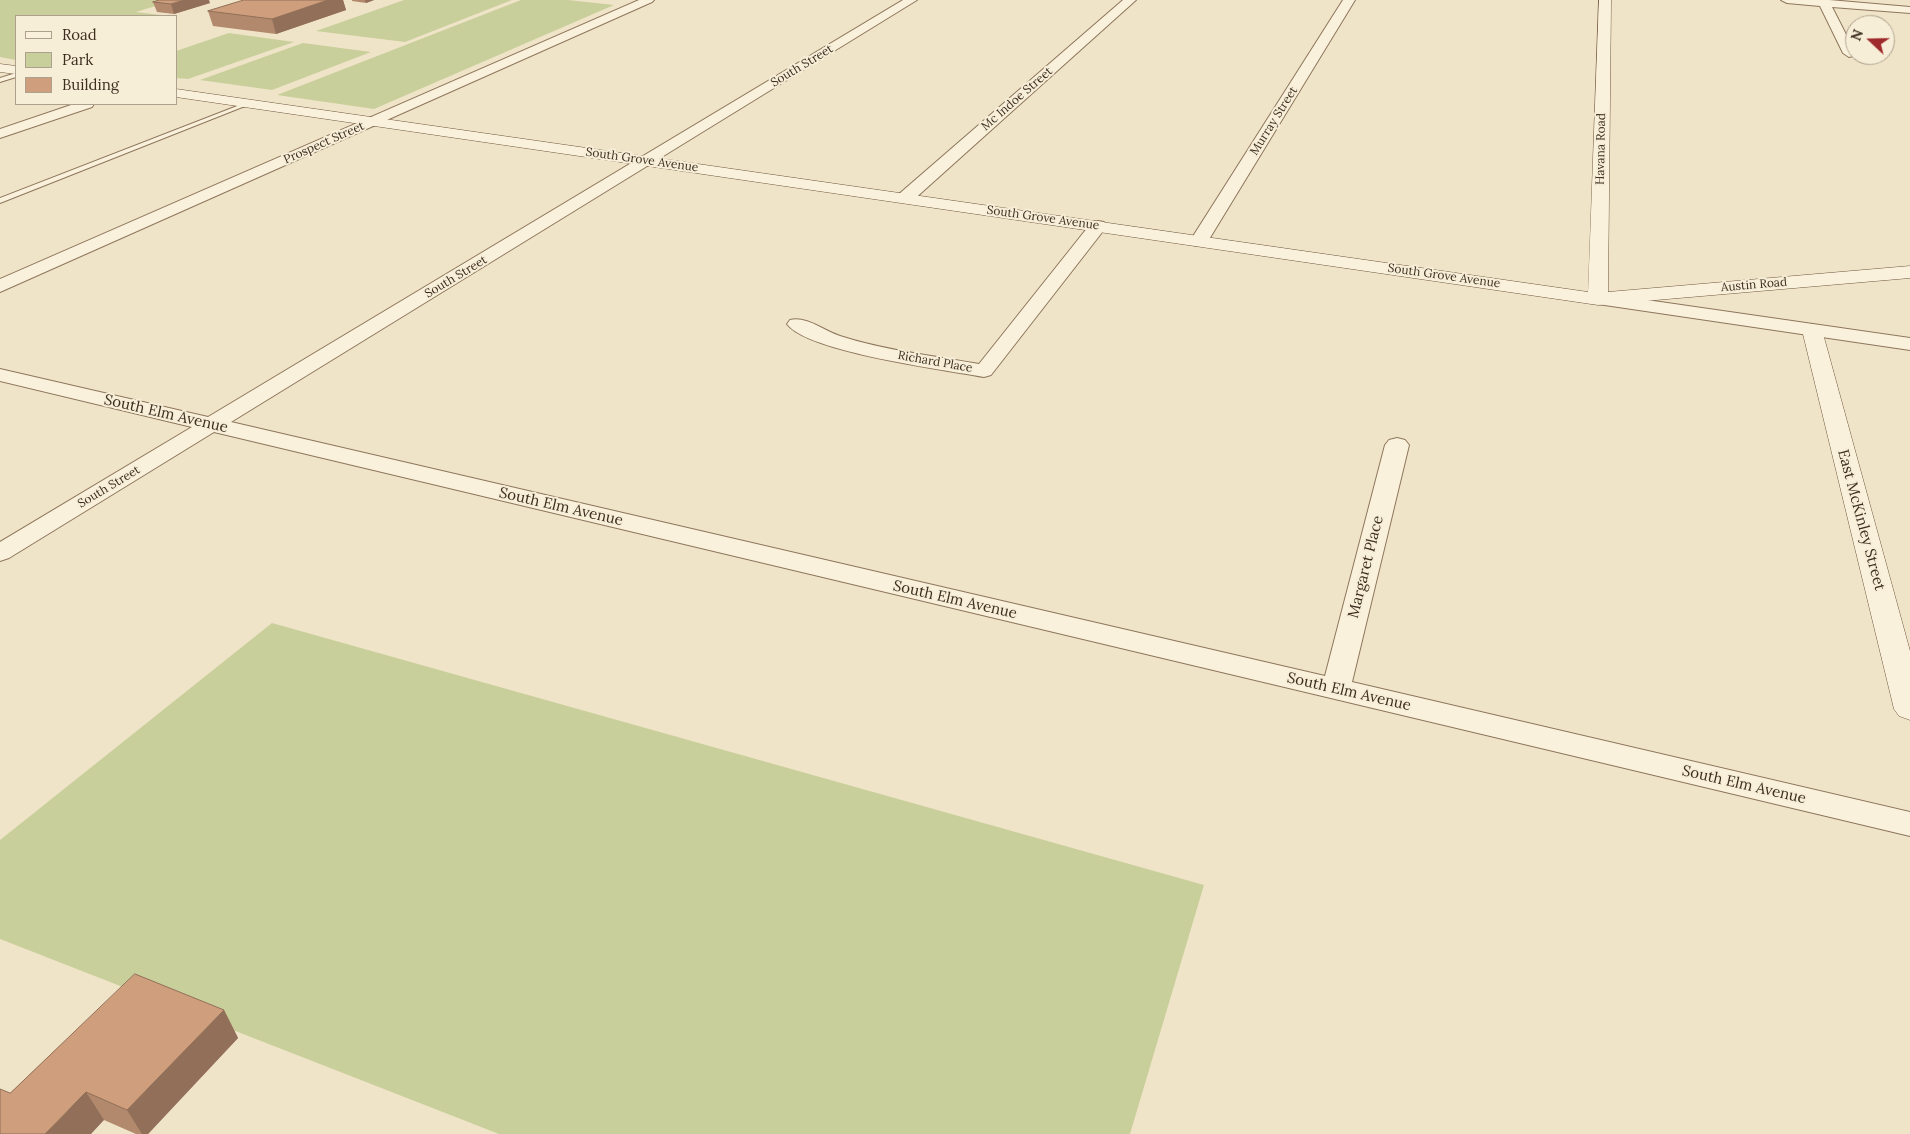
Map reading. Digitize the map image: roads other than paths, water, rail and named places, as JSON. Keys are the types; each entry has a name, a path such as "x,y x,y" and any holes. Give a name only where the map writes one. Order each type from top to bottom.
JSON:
{"street":[{"name":"Prospect Street","path":"0,286 648,0"},
{"name":"South Street","path":"0,553 911,0"},
{"name":"Mc Indoe Street","path":"905,198 1130,0"},
{"name":"Murray Street","path":"1199,241 1349,0"},
{"name":"Havana Road","path":"1598,299 1605,0"},
{"path":"1787,0 1910,10"},
{"path":"1824,2 1845,45"},
{"path":"0,68 15,70"},
{"name":"South Grove Avenue","path":"178,94 647,160 1910,344"},
{"path":"0,134 84,105"},
{"name":"Richard Place","path":"798,324 824,338 856,348 984,371 1098,226"},
{"name":"Austin Road","path":"1598,299 1910,272"},
{"name":"East McKinley Street","path":"1812,330 1910,710"},
{"name":"South Elm Avenue","path":"0,375 1910,824"},
{"name":"Margaret Place","path":"1336,689 1397,445"}],"lane":[{"path":"0,80 15,75"},
{"path":"0,201 247,104"}]}
